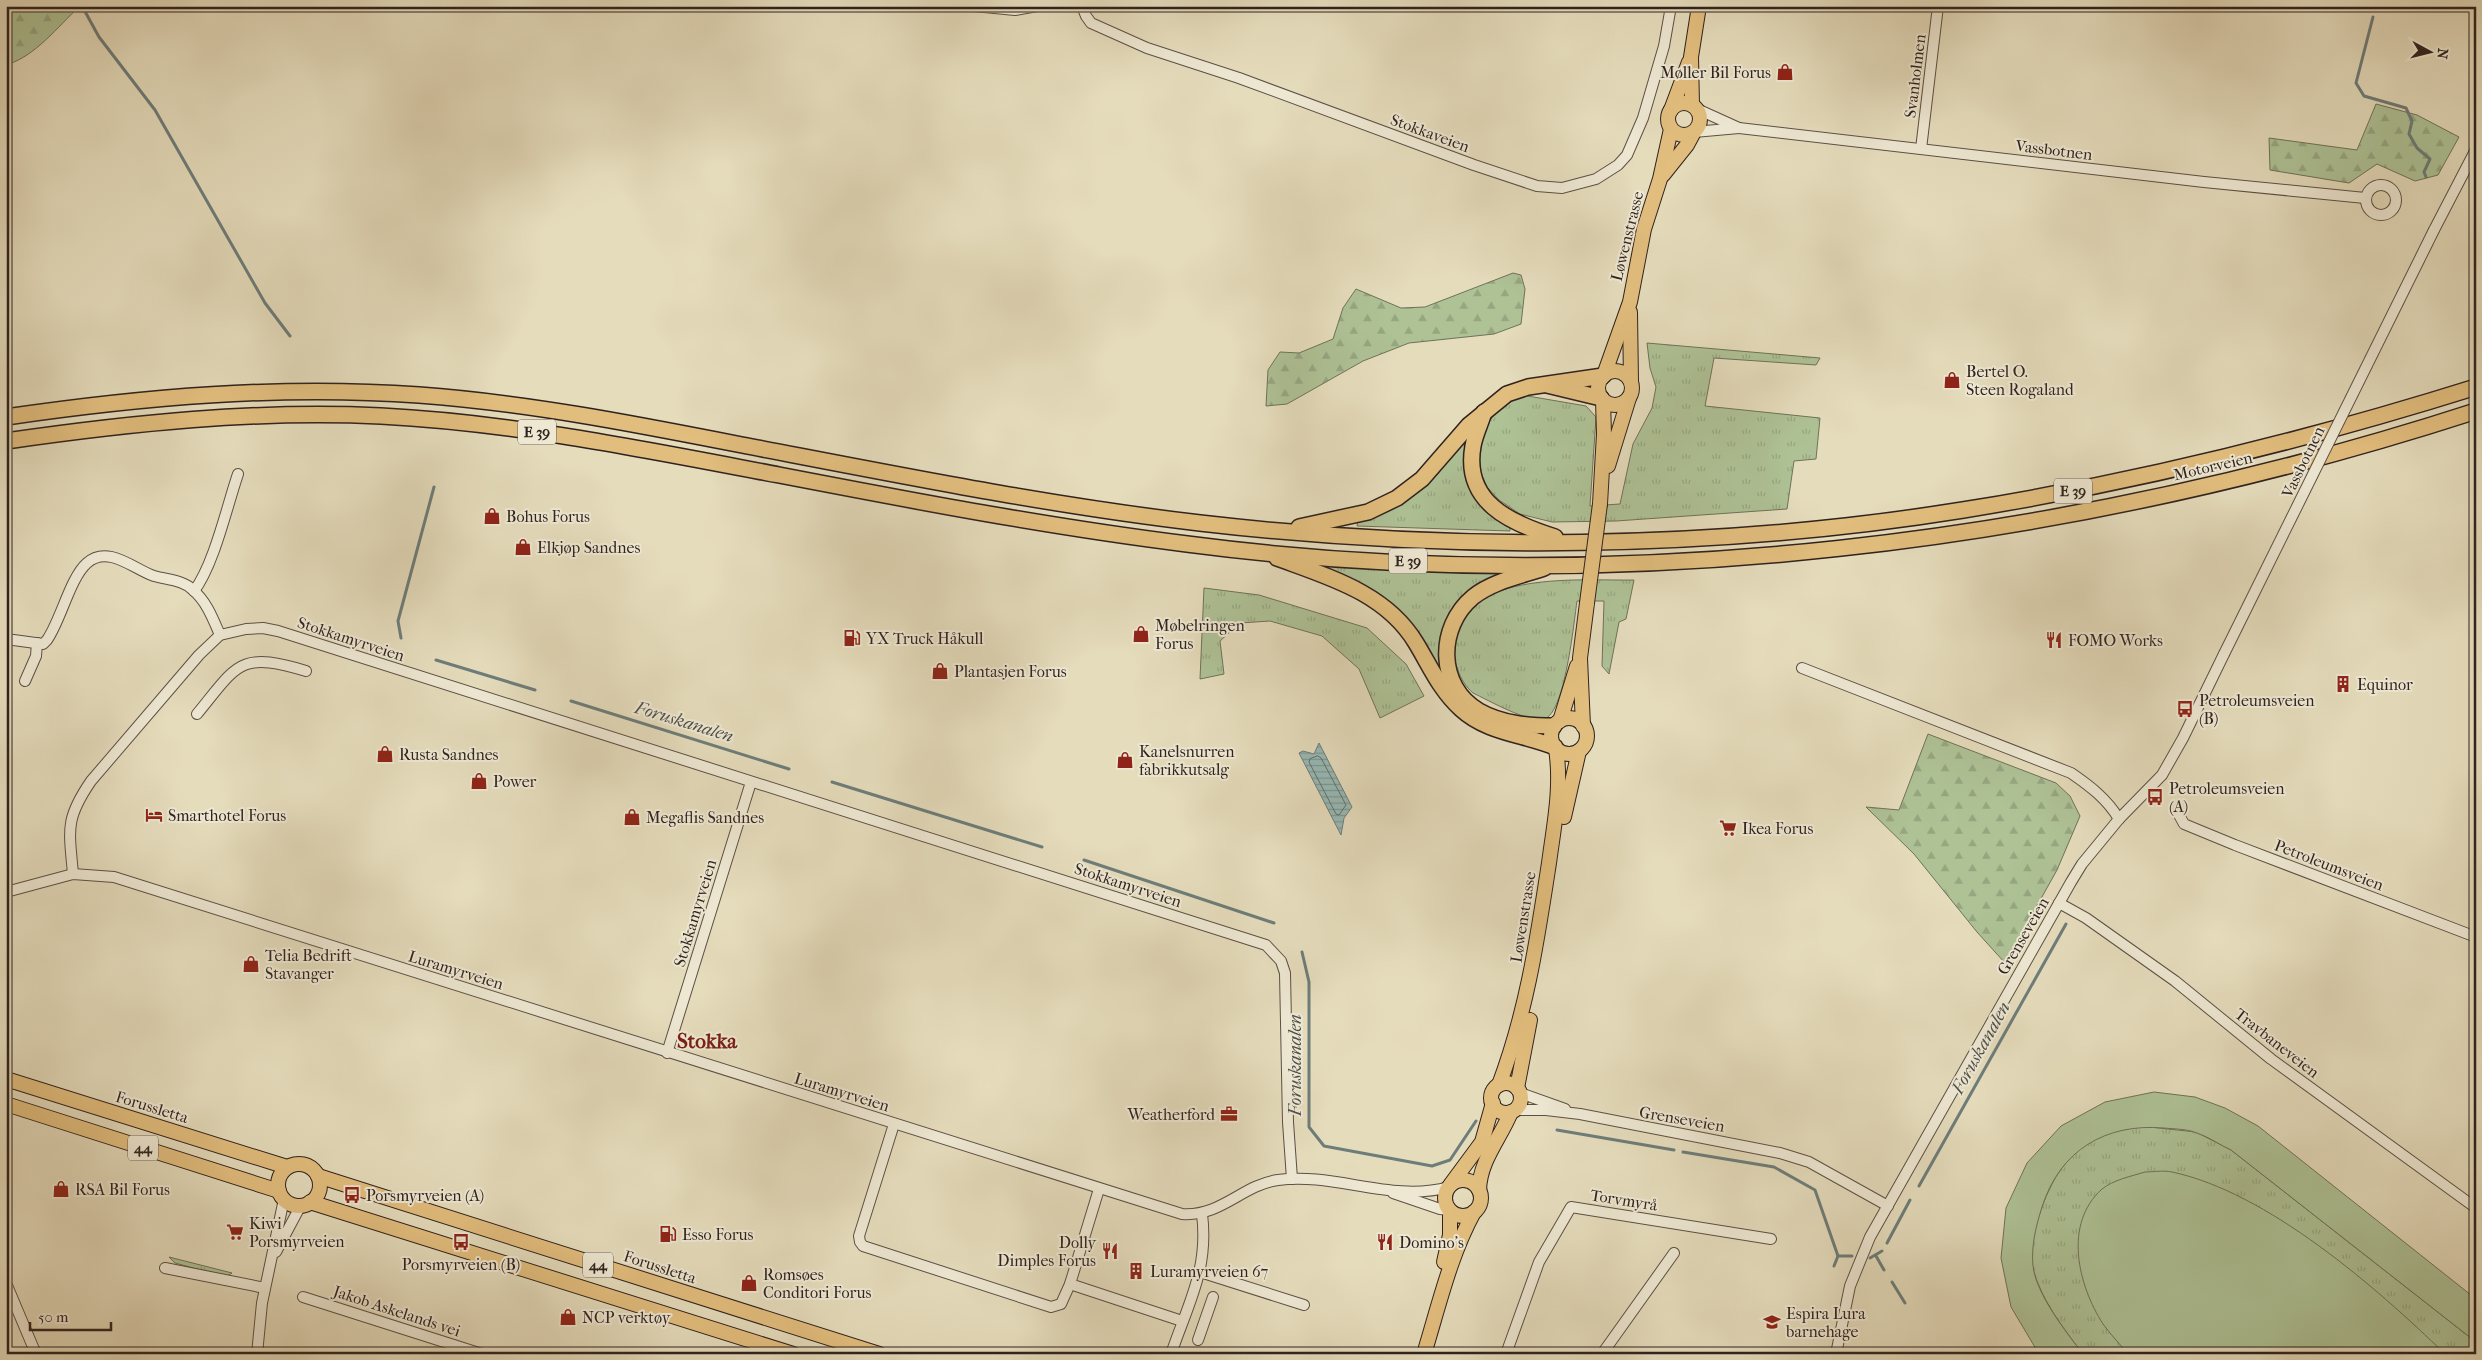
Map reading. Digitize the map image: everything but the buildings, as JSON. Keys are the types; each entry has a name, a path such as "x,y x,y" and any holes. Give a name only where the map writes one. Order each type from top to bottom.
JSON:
{"highway":[{"name":"E 39","path":"1277,530 1368,512 1397,498 1422,479 1469,425 1500,398 1516,390 1566,380 1604,376"},
{"name":"E 39","path":"1546,385 1602,399"},
{"name":"E 39","path":"6,417 122,402 252,392 383,393 456,399 597,418 1025,498 1113,512 1277,530 1428,540 1568,541 1735,535 1893,520 1958,511 2186,468 2321,434 2476,387"},
{"name":"Motorveien","path":"1557,564 1646,562 1768,555 1954,533 2199,488 2350,449 2476,411"},
{"name":"E 39","path":"1485,412 1475,439 1472,457 1474,476 1481,493 1493,508 1508,519 1568,541"},
{"name":"E 39","path":"6,441 124,425 252,416 366,416 462,423 610,444 925,504 1061,527 1192,545 1259,552 1426,562 1557,564"},
{"name":"E 39","path":"1259,552 1345,583 1372,598 1406,629 1442,688 1461,709 1479,722 1500,731 1555,748"},
{"name":"E 39","path":"1557,564 1496,584 1475,596 1455,618 1449,634 1446,651 1452,682 1462,697 1473,708 1507,722 1557,724"}],"main road":[{"path":"1691,57 1668,116 1671,129 1682,136 1694,132 1700,124 1694,107 1691,57 1699,6"},
{"path":"1670,110 1680,103 1694,107"},
{"name":"Løwenstrasse","path":"1604,376 1630,302 1644,229 1660,179 1671,129"},
{"name":"Løwenstrasse","path":"1660,179 1687,145 1694,132"},
{"name":"Løwenstrasse","path":"1630,302 1631,382"},
{"path":"1580,658 1551,737 1555,748 1567,754 1579,751 1586,740 1583,726 1580,658 1600,500 1602,399 1598,389 1604,376 1609,372 1620,372 1631,382 1632,391 1616,434 1600,500"},
{"path":"1602,399 1616,405 1629,398"},
{"path":"1557,724 1573,719 1583,726"},
{"name":"Løwenstrasse","path":"1500,1086 1522,1016 1537,944 1558,792 1555,748"},
{"name":"Løwenstrasse","path":"1519,1090 1568,796 1579,751"},
{"name":"Forussletta","path":"6,1079 287,1167"},
{"path":"1509,1084 1519,1090 1521,1102 1484,1162 1480,1176 1480,1202 1460,1238 1422,1353 1450,1235 1450,1210 1445,1197 1450,1186 1482,1142 1493,1103 1493,1093 1500,1086 1509,1084"},
{"path":"1493,1103 1498,1110 1514,1111"},
{"name":"44","path":"6,1104 281,1195 291,1204 305,1204 757,1348 789,1353"},
{"name":"44","path":"287,1167 305,1164 318,1176"},
{"path":"281,1195 279,1178 287,1167"},
{"path":"305,1204 319,1191 318,1176"},
{"name":"Forussletta","path":"318,1176 878,1354"},
{"path":"1450,1186 1466,1180 1479,1190"},
{"path":"1450,1210 1460,1216 1474,1212"}],"street":[{"path":"974,6 1015,10 1037,6"},
{"name":"Stokkaveien","path":"1082,6 1091,23 1147,48 1239,78 1474,165 1537,186 1550,188 1571,187 1596,179 1611,171 1623,160 1634,142 1643,118 1664,46 1671,6"},
{"name":"Svanholmen","path":"1921,149 1938,6"},
{"name":"Vassbotnen","path":"1694,107 1739,128"},
{"name":"Vassbotnen","path":"1694,132 1739,128 2204,182 2366,198"},
{"name":"Vassbotnen","path":"2119,819 2146,794 2171,761 2476,149"},
{"path":"194,591 202,582 238,474"},
{"path":"6,639 43,644 53,631 75,582 87,562 100,556 122,560 153,576 179,581 194,591 205,604 220,635 199,655 91,781 76,803 70,821 72,874"},
{"name":"Stokkamyrveien","path":"220,635 246,629 263,628 278,631 1266,945 1281,961 1285,973 1288,1122 1292,1179"},
{"path":"25,681 36,656 37,643"},
{"path":"198,714 226,679 245,664 266,662 306,671"},
{"path":"1802,668 2071,772 2092,787 2110,804 2119,819"},
{"name":"Stokkamyrveien","path":"667,1053 751,782"},
{"name":"Petroleumsveien","path":"2178,813 2184,824 2476,937"},
{"name":"Grenseveien","path":"1514,1111 1580,1114 1796,1157 1846,1181 1888,1206 2082,864 2119,819"},
{"name":"Luramyrveien","path":"6,892 72,874 114,877 1170,1212 1202,1214 1264,1184 1292,1179 1426,1192 1450,1186"},
{"name":"Travbaneveien","path":"2059,903 2086,918 2152,964 2270,1059 2476,1208"},
{"name":"Grenseveien","path":"1519,1090 1580,1114"},
{"name":"Luramyrveien","path":"894,1124 859,1236 863,1246 1051,1307 1061,1304 1070,1284 1099,1189"},
{"name":"Luramyrveien","path":"1377,1188 1440,1209 1450,1210"},
{"path":"257,1354 265,1288 273,1257 281,1195"},
{"path":"273,1257 305,1204"},
{"path":"1836,1354 1850,1286 1859,1259 1888,1206"},
{"name":"Torvmyrå","path":"1506,1354 1539,1262 1571,1207 1771,1239"},
{"path":"1171,1354 1200,1272 1205,1237 1202,1214"},
{"path":"1602,1354 1674,1253"},
{"path":"165,1268 265,1288"},
{"path":"1200,1272 1304,1305"},
{"path":"6,1283 36,1354"},
{"path":"1070,1284 1182,1321"},
{"name":"Jakob Askelands vei","path":"303,1297 482,1354"},
{"path":"1198,1340 1213,1297"}],"green space":[{"path":"6,6 80,6 37,48 17,61 6,65"},
{"path":"2376,104 2417,115 2459,137 2438,175 2415,181 2377,164 2349,183 2270,170 2269,138 2357,150"},
{"path":"1513,273 1521,275 1525,289 1521,324 1494,334 1409,343 1363,361 1287,404 1266,406 1268,370 1280,352 1299,353 1333,339 1343,308 1356,289 1401,308 1425,307"},
{"path":"1647,343 1820,358 1816,365 1714,358 1705,406 1820,418 1816,459 1794,461 1787,509 1616,521 1552,522 1520,514 1499,500 1487,487 1481,473 1479,457 1485,428 1497,410 1522,395 1586,406 1596,417 1590,506 1620,504 1633,444 1652,408 1656,387 1650,368"},
{"path":"1464,438 1470,439 1467,456 1510,526 1510,531 1357,526 1358,520 1394,508 1437,475"},
{"path":"1328,565 1506,572 1472,590 1454,608 1443,630 1441,646 1443,667 1440,669 1417,636 1394,609 1366,588 1329,570"},
{"path":"1634,580 1626,619 1619,622 1609,674 1602,666 1604,601 1577,601 1563,685 1558,701 1551,713 1544,719 1528,718 1473,693 1460,676 1455,662 1454,641 1463,618 1479,601 1502,590 1528,584 1557,581"},
{"path":"1204,588 1259,595 1367,628 1406,664 1424,696 1380,718 1359,669 1322,636 1270,621 1240,623 1220,641 1224,674 1200,679"},
{"path":"1928,734 2056,783 2070,796 2080,816 2057,870 2005,963 1977,932 1914,854 1866,807 1899,810"},
{"path":"2154,1092 2195,1097 2225,1108 2258,1126 2476,1299 2476,1342 2231,1150 2206,1137 2181,1129 2143,1128 2123,1130 2088,1144 2060,1170 2050,1187 2042,1207 2033,1244 2035,1277 2060,1324 2083,1354 2039,1354 2011,1307 2001,1258 2006,1208 2027,1163 2061,1126 2105,1102"},
{"path":"2140,1126 2196,1132 2231,1150 2476,1342 2476,1354 2083,1354 2054,1314 2037,1281 2032,1263 2035,1228 2055,1178 2071,1156 2081,1147 2106,1134"},
{"path":"2145,1172 2172,1172 2208,1183 2245,1199 2282,1221 2318,1245 2353,1272 2387,1300 2445,1354 2128,1354 2103,1324 2094,1308 2081,1273 2078,1255 2079,1237 2082,1219 2090,1203 2102,1189 2117,1181"},
{"path":"169,1257 232,1273 226,1277 175,1263"}],"water":[{"path":"1319,743 1352,807 1344,818 1341,835 1299,753 1303,751 1314,754"}],"waterway":[{"path":"82,6 99,37 155,110 265,303 290,336"},
{"path":"2373,17 2356,83 2364,96 2406,108 2412,121 2409,134 2417,148 2430,159 2424,172 2426,177"},
{"name":"Foruskanalen","path":"2472,184 2476,178"},
{"name":"Foruskanalen","path":"401,638 398,621 434,487"},
{"name":"Foruskanalen","path":"436,660 535,690"},
{"name":"Foruskanalen","path":"571,701 789,769"},
{"name":"Foruskanalen","path":"832,782 1042,847"},
{"name":"Foruskanalen","path":"1084,860 1274,923"},
{"name":"Foruskanalen","path":"1919,1186 2066,924"},
{"name":"Foruskanalen","path":"1302,952 1309,982 1309,1127 1324,1146 1432,1166 1450,1160 1476,1121"},
{"name":"Foruskanalen","path":"1557,1130 1674,1150"},
{"name":"Foruskanalen","path":"1683,1152 1774,1167 1815,1190 1838,1256"},
{"name":"Foruskanalen","path":"1887,1243 1910,1200"},
{"name":"Foruskanalen","path":"1870,1258 1882,1251"},
{"name":"Foruskanalen","path":"1834,1266 1838,1256 1852,1256"},
{"path":"1876,1256 1884,1270"},
{"path":"1892,1282 1905,1303"}],"place":[{"name":"Møller Bil Forus","path":"1785,72"},
{"name":"Bertel O. Steen Rogaland","path":"1952,380"},
{"name":"Bohus Forus","path":"492,516"},
{"name":"Elkjøp Sandnes","path":"523,547"},
{"name":"Møbelringen Forus","path":"1141,634"},
{"name":"YX Truck Håkull","path":"852,638"},
{"name":"FOMO Works","path":"2054,640"},
{"name":"Plantasjen Forus","path":"940,671"},
{"name":"Equinor","path":"2343,684"},
{"name":"Petroleumsveien (B)","path":"2185,709"},
{"name":"Rusta Sandnes","path":"385,754"},
{"name":"Kanelsnurren fabrikkutsalg","path":"1125,760"},
{"name":"Power","path":"479,781"},
{"name":"Petroleumsveien (A)","path":"2155,797"},
{"name":"Smarthotel Forus","path":"154,815"},
{"name":"Megaflis Sandnes","path":"632,817"},
{"name":"Ikea Forus","path":"1728,828"},
{"name":"Telia Bedrift Stavanger","path":"251,964"},
{"name":"Weatherford","path":"1229,1114"},
{"name":"RSA Bil Forus","path":"61,1189"},
{"name":"Porsmyrveien (A)","path":"352,1195"},
{"name":"Kiwi Porsmyrveien","path":"235,1232"},
{"name":"Esso Forus","path":"668,1234"},
{"name":"Porsmyrveien (B)","path":"461,1242"},
{"name":"Domino's","path":"1385,1242"},
{"name":"Dolly Dimples Forus","path":"1110,1251"},
{"name":"Luramyrveien 67","path":"1136,1271"},
{"name":"Romsøes Conditori Forus","path":"749,1283"},
{"name":"NCP verktøy","path":"568,1317"},
{"name":"Espira Lura barnehage","path":"1772,1322"}],"district":[{"name":"Stokka","path":"707,1041"}]}
